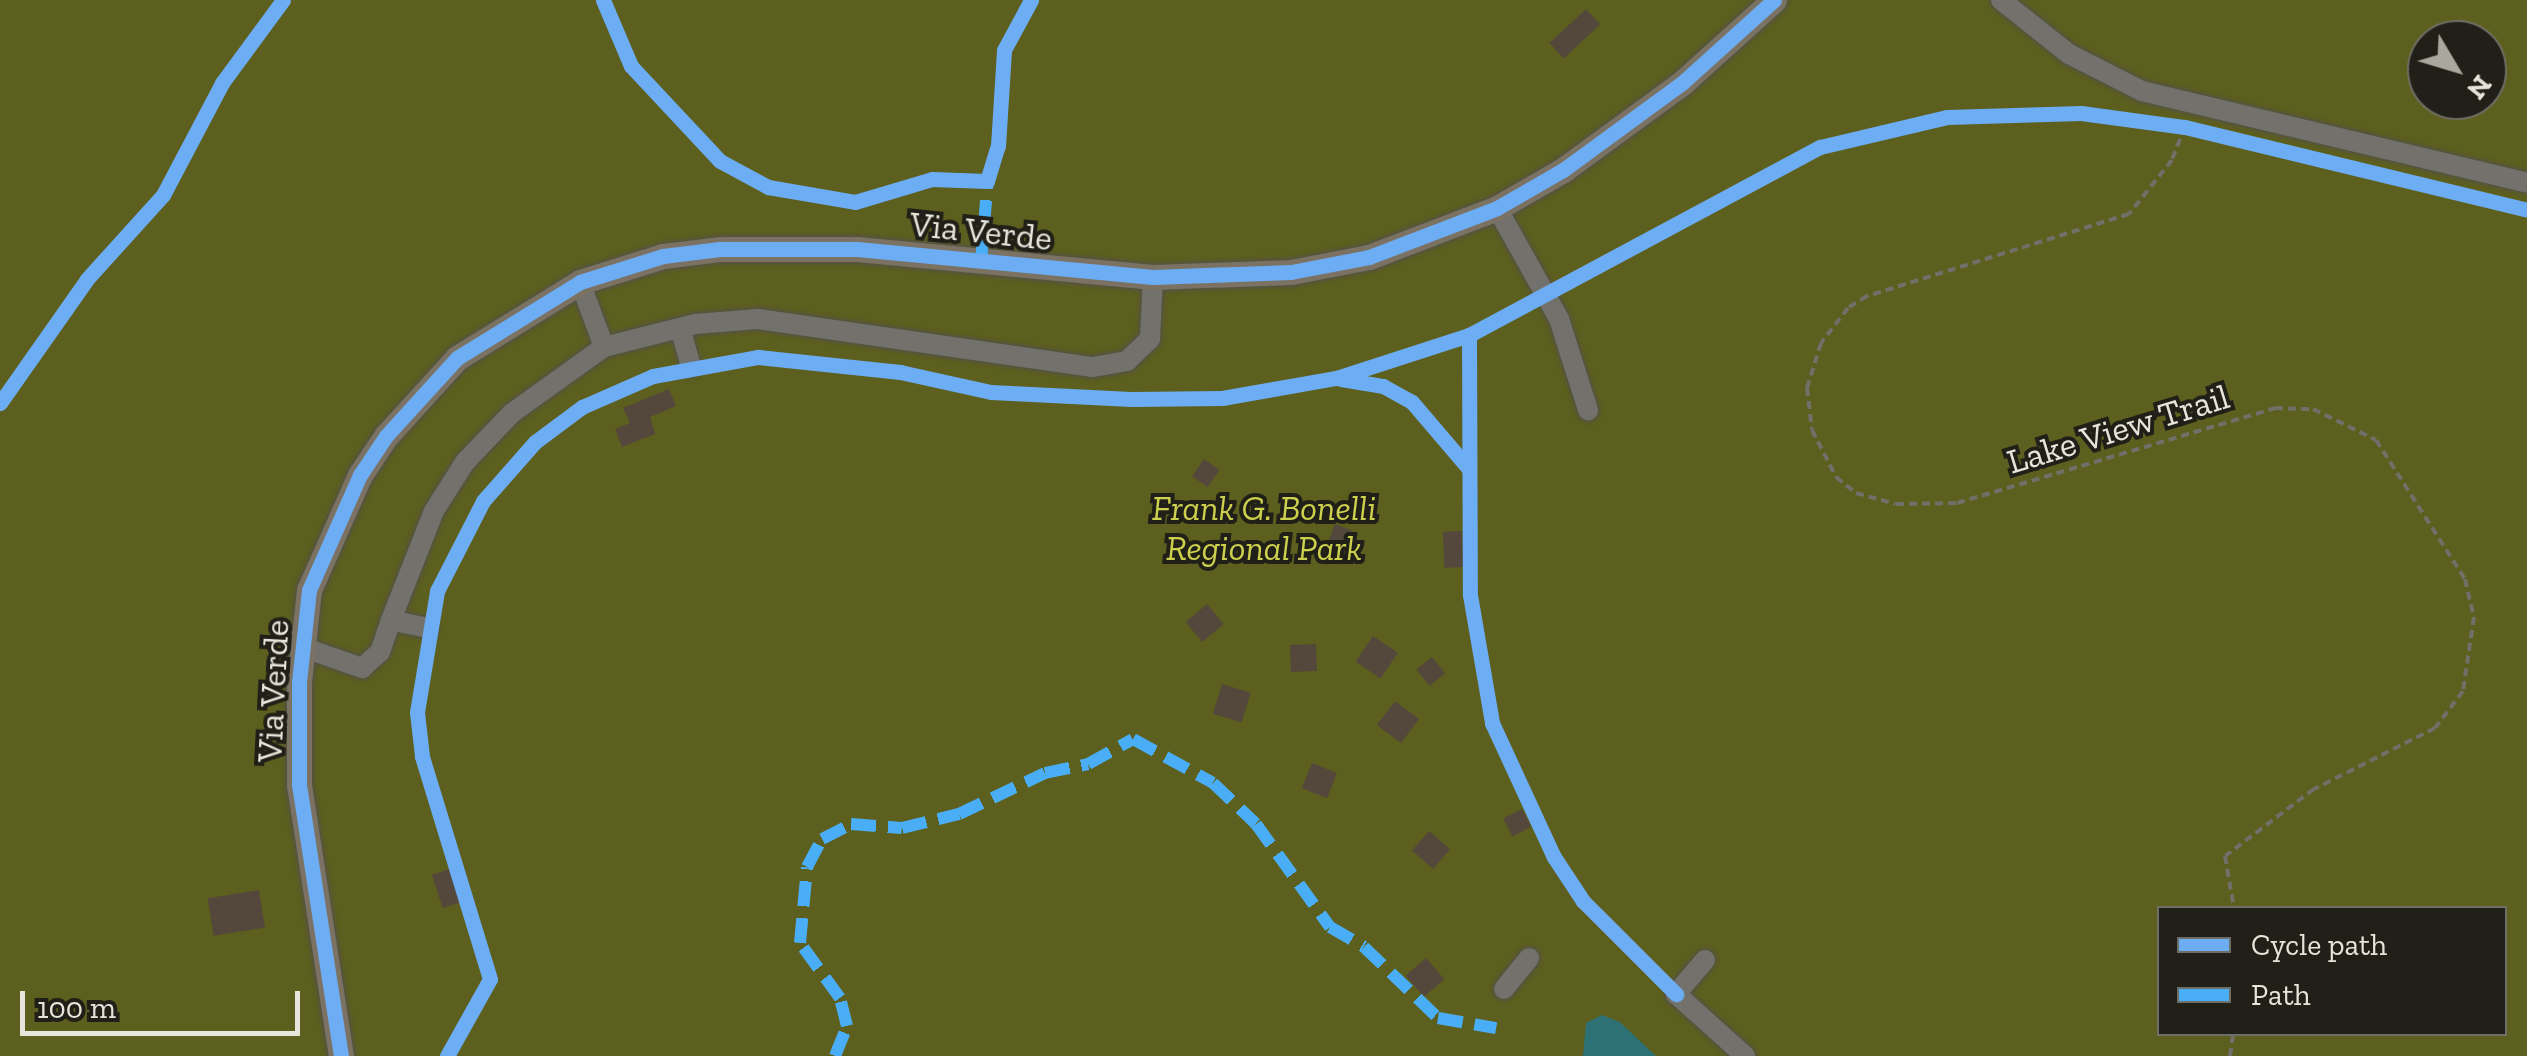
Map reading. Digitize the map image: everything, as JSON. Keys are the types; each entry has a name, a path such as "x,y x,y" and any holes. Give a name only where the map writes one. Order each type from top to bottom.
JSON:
{"main road":[{"name":"Via Verde","path":"341,1056 298,785 302,648 310,590 336,520 386,436 457,358 580,282 663,256 789,248 1152,277 1290,272 1369,257 1497,208 1596,148 1774,0"}],"street":[{"path":"2001,0 2069,54 2142,91 2527,183"},
{"path":"1497,208 1558,319 1588,410"},
{"path":"302,648 362,668 380,652 425,530 465,462 512,413 604,347 680,328 758,319 1093,368 1128,361 1150,339 1152,277"},
{"path":"580,282 604,347"},
{"path":"680,328 691,366"},
{"path":"391,620 428,628"},
{"path":"1504,989 1529,958"},
{"path":"1705,960 1676,994 1745,1056"}],"path":[{"path":"2167,125 2204,132"}],"green space":[{"name":"Frank G. Bonelli Regional Park","path":"0,0 2527,0 2527,1056 0,1056"}],"water":[{"path":"1602,1015 1620,1022 1656,1056 1583,1056 1586,1023"}],"building":[{"path":"1586,9 1600,24 1564,58 1549,43"},
{"path":"669,389 676,406 650,417 655,434 622,447 615,429 630,423 623,408"},
{"path":"1204,459 1220,470 1208,487 1192,476"},
{"path":"1335,524 1353,531 1346,549 1328,542"},
{"path":"1462,531 1463,567 1444,568 1443,532"},
{"path":"1207,604 1224,624 1202,642 1186,622"},
{"path":"1373,636 1398,653 1381,678 1356,662"},
{"path":"1316,644 1317,671 1291,672 1290,645"},
{"path":"1432,657 1445,673 1430,686 1416,670"},
{"path":"1222,684 1251,693 1242,722 1213,714"},
{"path":"1395,701 1419,719 1401,743 1377,725"},
{"path":"1312,763 1337,773 1327,798 1302,788"},
{"path":"1522,809 1531,827 1512,836 1503,819"},
{"path":"1429,831 1450,849 1433,869 1412,851"},
{"path":"450,869 461,902 443,908 432,875"},
{"path":"259,890 265,928 214,936 208,898"},
{"path":"1426,958 1444,979 1424,997 1406,976"}],"marked path":[{"path":"981,262 988,176"},
{"path":"835,1056 847,1026 840,998 800,943 807,867 822,839 851,824 902,828 959,814 1045,773 1088,764 1133,739 1213,783 1256,824 1330,927 1364,947 1438,1018 1496,1028"}],"cycle path":[{"path":"0,403 87,279 163,195 222,83 283,0"},
{"path":"603,0 631,66 720,161 768,187 855,202 932,179 987,181 998,146 1004,50 1031,0"},
{"path":"341,1056 299,785 299,682 309,590 360,475 386,436 457,358 580,282 663,256 720,249 857,249 1153,277 1291,272 1369,257 1497,208 1563,170 1682,83 1774,0"},
{"path":"447,1056 490,979 422,756 417,712 437,591 483,501 535,442 582,407 653,376 758,357 900,372 991,392 1131,399 1222,398 1336,378 1469,335 1820,147 1947,117 2081,113 2185,127 2527,210"},
{"path":"1469,335 1470,595 1492,723 1554,857 1583,901 1676,994"},
{"path":"1341,379 1383,386 1412,402 1469,469"}]}
